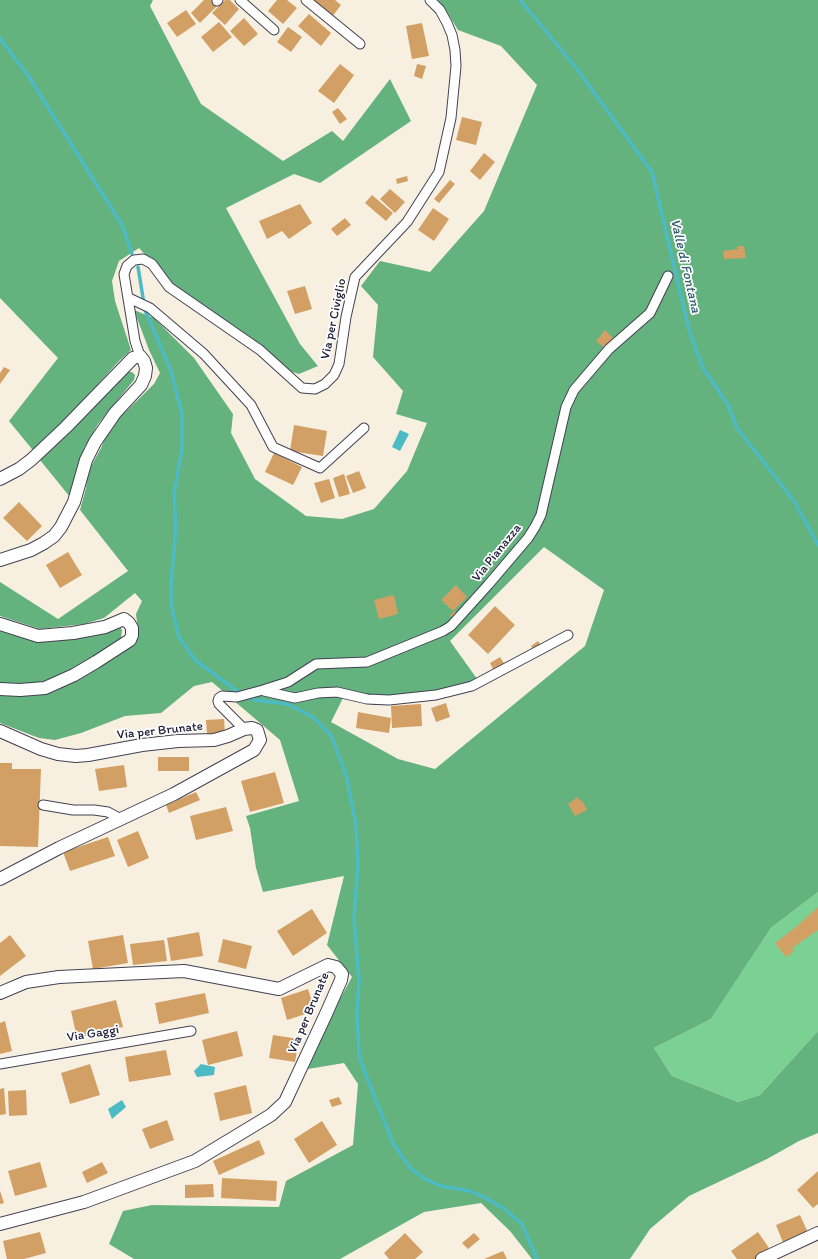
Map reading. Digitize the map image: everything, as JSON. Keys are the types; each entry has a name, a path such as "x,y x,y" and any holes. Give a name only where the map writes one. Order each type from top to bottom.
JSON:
{"street":[{"path":"240,0 274,30"},
{"path":"306,0 360,44"},
{"name":"Via per Civiglio","path":"140,356 135,341 124,274 127,266 134,260 143,259 152,264 169,287 260,350 302,388 315,389 326,384 334,375 339,364 346,317 355,277 407,222 439,172 451,118 456,66 452,35 440,10 430,0"},
{"name":"Via Pianazza","path":"244,729 219,704 218,701 222,696 237,696 288,682 316,664 367,662 443,632 451,626 528,538 535,527 541,515 566,407 574,390 610,349 650,313 668,276"},
{"path":"129,298 150,308 204,354 251,405 273,447 320,468 364,428"},
{"path":"0,480 31,460 66,427 126,364 133,358 140,356 146,368 145,376 141,385 115,413 95,442 86,460 74,502 61,527 54,536 44,543 31,550 0,560"},
{"path":"0,624 38,636 79,631 104,626 124,619 132,628 132,635 130,640 126,643 96,662 74,675 45,688 20,690 0,688"},
{"name":"Via Pianazza","path":"263,690 295,698 318,693 337,692 367,699 389,700 443,694 472,686 568,636"},
{"path":"0,879 59,848 174,794 254,750 260,740 257,730 252,728 244,729"},
{"name":"Via per Brunate","path":"0,731 41,749 58,754 76,756 142,745 178,741 214,740 244,729"},
{"path":"43,805 73,810 108,812 121,819"},
{"name":"Via per Brunate","path":"0,993 26,982 59,977 184,971 279,989 328,965 336,967 342,974 341,980 286,1102 271,1115 195,1161 84,1202 0,1224"},
{"name":"Via Gaggi","path":"0,1064 191,1031"},
{"path":"762,1259 818,1233"}],"green space":[{"path":"0,0 153,0 150,6 201,104 283,161 332,131 343,141 390,79 411,121 320,183 294,174 226,208 300,344 318,366 299,374 289,371 263,346 169,281 139,248 119,261 112,281 115,301 131,350 119,361 36,454 9,421 58,358 0,298"},
{"path":"438,0 818,0 818,892 771,928 711,1019 654,1048 672,1076 738,1102 760,1095 818,1031 818,1133 689,1196 650,1229 630,1259 532,1259 510,1231 481,1203 424,1212 340,1259 134,1259 109,1244 123,1211 152,1205 279,1207 286,1181 353,1145 358,1084 344,1063 308,1069 331,1015 352,977 327,945 344,876 263,892 256,868 250,828 246,816 299,801 280,740 212,682 194,686 161,713 125,716 81,733 55,740 39,738 0,723 0,692 34,692 138,630 136,614 142,601 135,593 104,618 84,624 40,629 0,616 0,582 58,619 128,571 80,510 86,488 88,472 101,448 109,428 154,384 160,373 149,350 134,310 154,318 194,358 233,414 231,433 255,479 306,516 342,519 374,509 407,471 427,423 396,414 403,391 373,357 378,305 361,286 380,261 430,272 484,211 537,85 501,46 458,30","holes":["544,547 604,590 585,646 435,769 398,759 331,722 343,698 375,705 480,683 450,641"]},
{"path":"127,372 132,372 135,375 134,380 98,424 84,448 70,497 40,460"},
{"path":"120,627 122,630 121,639 73,671 43,683 20,685 0,683 0,628 34,638"},
{"path":"818,892 818,1031 760,1095 738,1102 672,1076 654,1048 711,1019 771,928"}],"water":[{"path":"400,430 409,434 400,451 392,447"},
{"path":"201,1064 215,1067 214,1075 197,1077 194,1071"},
{"path":"122,1100 126,1107 112,1119 108,1109"}],"building":[{"path":"204,0 211,0 217,6 200,23 191,13"},
{"path":"225,0 230,0 239,9 225,25 212,13"},
{"path":"277,0 287,0 297,8 283,24 268,11"},
{"path":"314,0 335,0 341,5 332,17 312,2"},
{"path":"186,10 196,24 177,37 167,23"},
{"path":"309,14 331,33 321,46 298,26"},
{"path":"244,18 258,34 244,46 230,31"},
{"path":"219,22 232,37 213,52 201,37"},
{"path":"422,23 429,56 412,59 406,26"},
{"path":"288,27 302,37 291,52 277,42"},
{"path":"340,64 354,75 334,103 318,91"},
{"path":"417,64 426,66 422,79 414,76"},
{"path":"338,108 347,119 340,124 332,112"},
{"path":"462,117 482,122 476,145 456,140"},
{"path":"484,153 495,162 480,180 470,171"},
{"path":"407,176 408,181 397,184 396,179"},
{"path":"450,180 455,184 439,203 434,199"},
{"path":"390,189 405,202 395,213 380,199"},
{"path":"372,195 393,213 386,221 365,203"},
{"path":"300,204 312,223 289,239 282,231 267,239 259,221"},
{"path":"433,208 449,219 434,241 418,230"},
{"path":"345,218 351,225 337,236 331,229"},
{"path":"737,246 744,246 746,258 724,259 723,251 738,249"},
{"path":"305,286 312,309 295,314 287,291"},
{"path":"605,330 613,338 605,348 596,341"},
{"path":"4,367 10,370 0,384 0,373"},
{"path":"294,425 327,431 323,456 290,451"},
{"path":"274,453 302,467 293,485 265,472"},
{"path":"359,471 366,488 353,493 346,476"},
{"path":"344,474 350,494 339,497 333,478"},
{"path":"329,479 335,498 321,503 314,483"},
{"path":"19,502 42,526 27,541 3,518"},
{"path":"68,552 82,575 60,588 46,565"},
{"path":"456,585 467,597 453,611 441,600"},
{"path":"394,595 398,614 379,619 374,600"},
{"path":"495,606 515,625 488,654 468,635"},
{"path":"455,611 457,615 453,619 450,615"},
{"path":"538,641 542,647 534,651 531,646"},
{"path":"500,657 505,665 494,671 490,663"},
{"path":"446,703 450,717 436,722 431,708"},
{"path":"421,704 422,726 392,728 391,706"},
{"path":"358,712 391,718 389,733 356,728"},
{"path":"224,719 225,733 207,734 206,720"},
{"path":"158,757 189,757 189,771 158,771"},
{"path":"0,763 12,763 12,769 41,769 38,847 0,846"},
{"path":"124,765 127,787 99,791 95,769"},
{"path":"275,772 284,803 250,812 241,781"},
{"path":"196,792 200,800 169,813 166,805"},
{"path":"578,797 580,801 582,800 587,810 575,816 568,804"},
{"path":"226,807 233,831 196,840 190,816"},
{"path":"138,831 149,858 128,867 117,840"},
{"path":"108,837 115,856 70,871 63,852"},
{"path":"818,907 818,930 792,948 794,951 786,957 775,943 796,927"},
{"path":"312,909 327,933 293,956 277,931"},
{"path":"199,932 203,956 171,961 167,938"},
{"path":"10,935 26,956 0,976 0,943"},
{"path":"123,935 128,963 93,969 88,941"},
{"path":"223,939 252,946 246,969 218,962"},
{"path":"164,940 167,961 133,965 130,944"},
{"path":"308,989 315,1011 287,1020 281,998"},
{"path":"205,993 209,1013 159,1024 155,1003"},
{"path":"116,1000 123,1027 77,1038 71,1011"},
{"path":"5,1021 12,1051 0,1054 0,1023"},
{"path":"237,1031 243,1056 208,1065 202,1040"},
{"path":"273,1035 299,1039 295,1062 269,1058"},
{"path":"166,1050 171,1075 129,1082 125,1057"},
{"path":"90,1064 100,1095 70,1104 61,1073"},
{"path":"246,1085 252,1113 220,1121 214,1093"},
{"path":"4,1088 6,1114 0,1115 0,1089"},
{"path":"26,1090 27,1115 9,1116 8,1091"},
{"path":"339,1097 342,1104 332,1107 329,1100"},
{"path":"167,1120 174,1140 150,1149 142,1129"},
{"path":"322,1121 337,1145 309,1163 294,1139"},
{"path":"259,1140 265,1154 219,1175 213,1161"},
{"path":"40,1162 47,1187 15,1196 8,1171"},
{"path":"102,1162 108,1173 87,1183 82,1172"},
{"path":"818,1171 818,1204 813,1208 797,1190"},
{"path":"222,1178 277,1181 276,1201 221,1198"},
{"path":"213,1184 214,1197 185,1198 185,1185"},
{"path":"0,1191 4,1203 0,1204"},
{"path":"800,1215 809,1235 784,1245 776,1225"},
{"path":"40,1232 46,1253 24,1259 7,1259 3,1241"},
{"path":"758,1232 769,1248 755,1259 737,1259 731,1251"},
{"path":"405,1233 423,1252 415,1259 389,1259 384,1253"},
{"path":"474,1233 480,1239 468,1249 462,1243"},
{"path":"503,1251 507,1259 484,1259"}],"waterway":[{"name":"Valle di Fontana","path":"520,0 577,69 652,172 689,330 703,368 728,405 737,428 794,501 818,545"},
{"path":"0,38 29,77 122,225 132,254"},
{"path":"138,267 145,310 171,371 182,414 182,450 174,493 176,528 171,584 171,604 179,637 195,660 241,694"},
{"path":"247,696 255,700 287,704 313,717 331,735 346,775 356,825 358,865 354,917 359,981 357,1014 359,1055 393,1143 410,1168 425,1179 441,1186 470,1191 503,1208 522,1224 537,1259"}]}
